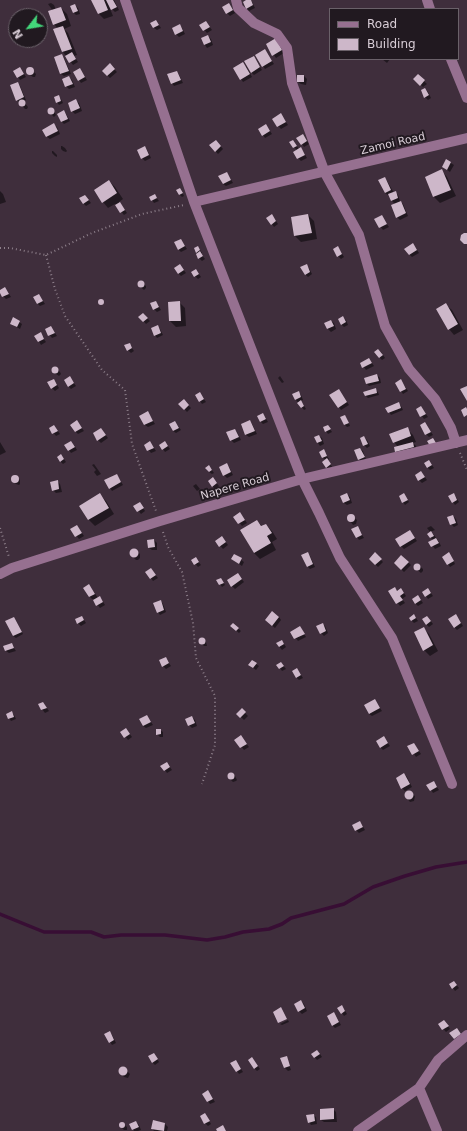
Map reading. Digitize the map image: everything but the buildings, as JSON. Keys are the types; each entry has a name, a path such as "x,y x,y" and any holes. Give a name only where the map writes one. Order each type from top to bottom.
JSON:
{"street":[{"path":"125,0 194,202 302,479 340,558 392,638 452,784"},
{"path":"236,0 238,8 254,23 277,34 288,48 292,83 325,173 359,235 385,326 409,369 435,399 451,428 456,443"},
{"path":"451,60 467,98"},
{"name":"Zamoi Road","path":"194,202 325,173 467,138"},
{"name":"Napere Road","path":"0,574 12,568 160,521 302,479 467,440"},
{"path":"358,1131 419,1088 438,1060 467,1035"},
{"path":"419,1088 436,1131"}],"path":[{"path":"0,248 10,248 46,255 92,233 142,214 194,202"},
{"path":"456,443 467,470"},
{"path":"0,528 12,568"}],"waterway":[{"path":"0,914 44,932 91,932 104,937 121,935 165,935 207,940 243,932 269,929 282,924 291,918 344,904 373,887 405,876 436,867 467,862"}]}
